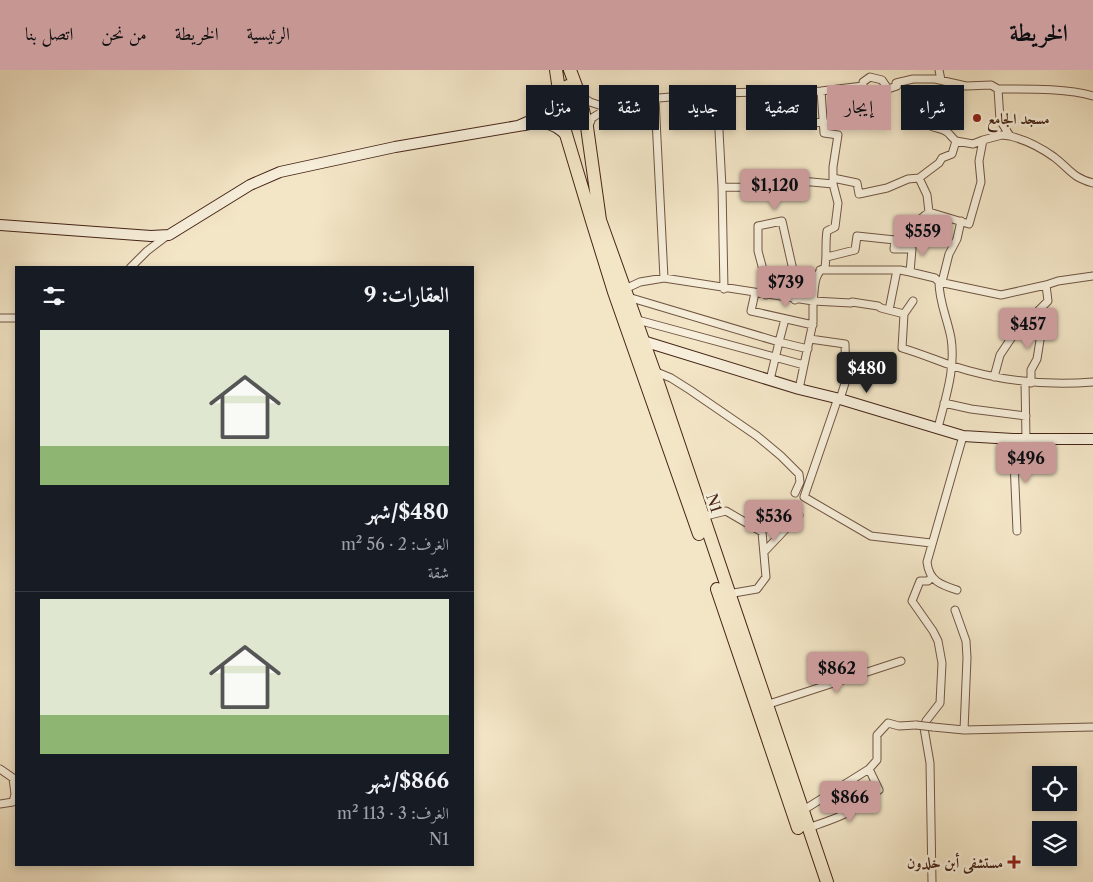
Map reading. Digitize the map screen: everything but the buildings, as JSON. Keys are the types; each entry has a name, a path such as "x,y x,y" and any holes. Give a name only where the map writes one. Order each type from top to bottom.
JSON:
{"highway":[{"name":"N1","path":"556,70 558,85"},
{"path":"570,70 576,85"},
{"name":"N1","path":"565,130 614,292 817,882"},
{"name":"N1","path":"587,130 600,220 654,371 826,882"},
{"path":"566,135 570,139 577,141 584,138 587,130"}],"street":[{"path":"939,70 941,80"},
{"path":"817,91 863,86 863,82 870,77 882,80 888,89 897,86 896,83 913,78 941,80 966,86 991,84 998,89 1056,90 1093,96"},
{"path":"998,89 1000,120 1010,136"},
{"path":"799,389 813,325 813,301 816,278 819,270 825,266 827,257 824,251 827,231 835,227 838,203 833,181 838,135 824,133 821,91"},
{"path":"589,125 592,118 599,114"},
{"path":"518,126 526,122"},
{"path":"132,266 147,251 169,235 250,185 280,172 395,147 546,122 555,126 566,135"},
{"path":"817,123 824,122"},
{"path":"657,130 664,278"},
{"path":"718,130 722,187 724,288"},
{"path":"942,130 946,131 956,141 973,144 1002,135 1026,140 1052,156 1074,176 1093,183"},
{"path":"930,212 969,224 981,182 979,161 983,140"},
{"path":"722,187 784,188 796,186 801,181 833,181 857,183 859,194 888,188 908,179 919,178 939,163 942,158 952,154 956,141"},
{"path":"919,178 930,212"},
{"path":"827,257 855,250 857,236 895,240 930,212"},
{"path":"766,295 766,281 758,250 758,226 782,220 793,270 795,300"},
{"path":"938,428 952,366 951,339 946,317 939,299 941,282 949,254 957,239 961,221"},
{"path":"0,225 151,236 169,235"},
{"path":"895,240 894,249 912,249 910,272"},
{"path":"819,270 897,270 935,278 941,282 1001,294 1046,286 1058,281 1093,276"},
{"path":"889,310 897,270"},
{"path":"627,293 640,282 664,278 795,300 851,304 852,302 878,306 904,314"},
{"path":"994,377 1000,355 1012,337 1048,301 1046,286"},
{"path":"627,293 744,333 808,349"},
{"path":"755,294 751,312 813,325"},
{"path":"913,301 904,314 902,348 952,366 994,377 1028,382 1067,384 1093,382"},
{"path":"1026,438 1028,382 1031,370 1037,359 1041,334 1036,315"},
{"path":"0,318 15,318"},
{"path":"634,319 804,366"},
{"path":"770,380 785,319"},
{"path":"810,339 845,344 846,380 804,497 871,536 931,543"},
{"path":"643,341 962,436 1013,439 1093,439"},
{"path":"654,371 671,378 690,390 757,436 781,456 799,474 800,482 795,493"},
{"path":"944,402 971,409 1026,416"},
{"path":"957,590 938,584 932,577 926,562 962,436"},
{"path":"1013,439 1017,530"},
{"path":"702,516 726,511 762,532 766,578 757,589 728,594"},
{"path":"764,552 799,515"},
{"path":"932,577 928,581 920,581 912,601 933,631 938,642 942,663 940,703 926,721 924,728 930,763 932,882"},
{"path":"955,610 966,641 964,730"},
{"path":"766,706 902,661"},
{"path":"802,811 869,769 877,760 877,735 888,723 899,726 916,725 964,730 1093,727"},
{"path":"0,769 13,778 15,794 13,802 0,804"},
{"path":"808,829 862,804 867,797 879,790 869,769"}],"place":[{"name":"مسجد الجامع","path":"977,118"},
{"name":"مستشفى أبن خلدون","path":"1014,862"}]}
